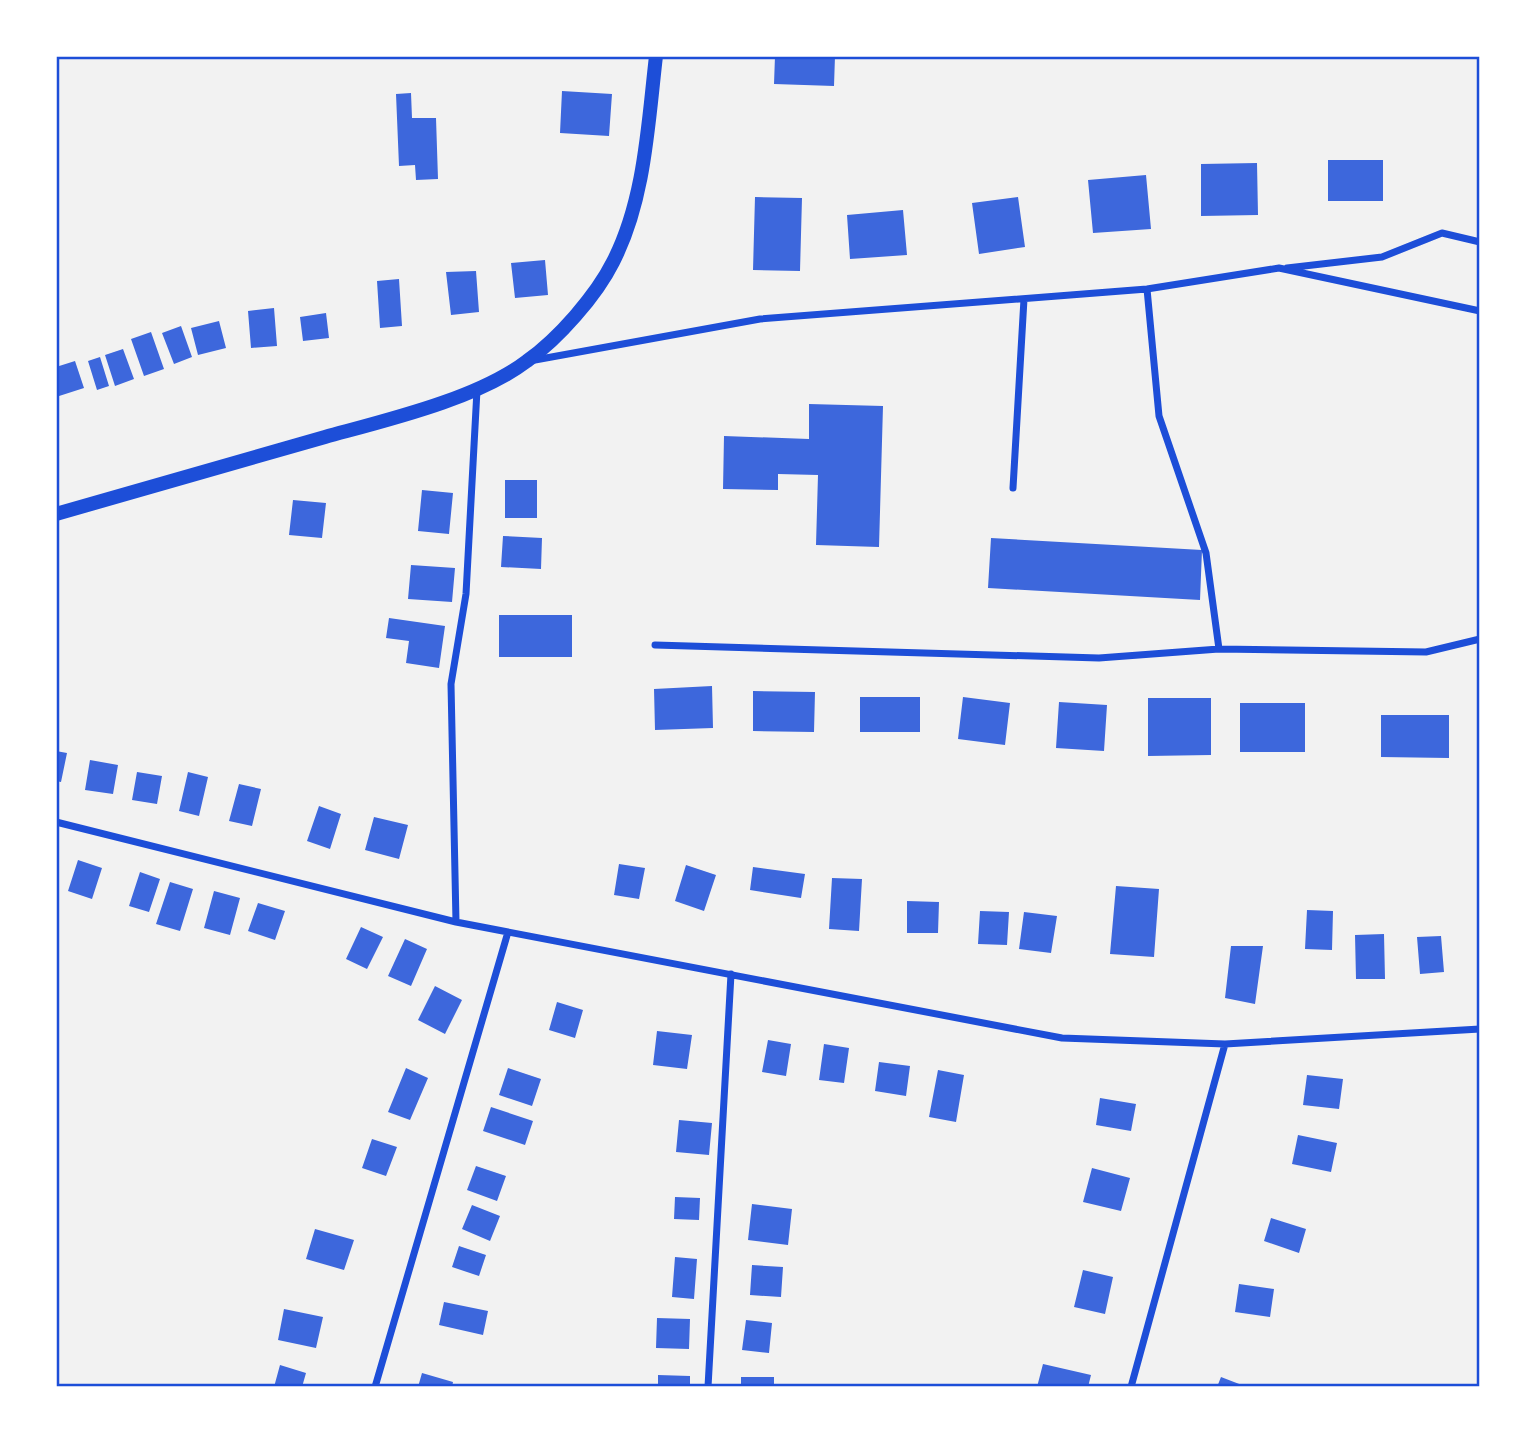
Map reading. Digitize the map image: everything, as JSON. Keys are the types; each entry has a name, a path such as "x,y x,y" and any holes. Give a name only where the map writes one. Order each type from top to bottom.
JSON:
{"main road":[{"path":"56,514 382,422 477,389 527,361 581,309 613,263 634,209 656,56"}],"street":[{"path":"527,361 760,319 1147,289 1279,268 1382,257 1442,233 1480,242"},
{"path":"1279,268 1480,311"},
{"path":"1147,289 1159,416 1206,553 1219,649"},
{"path":"1013,488 1024,299"},
{"path":"456,922 451,684 466,594 477,389"},
{"path":"655,645 1099,658 1219,649 1426,652 1480,639"},
{"path":"56,822 456,922 1062,1038 1225,1044 1480,1029"},
{"path":"375,1387 508,932"},
{"path":"708,1387 731,974"},
{"path":"1131,1387 1225,1044"}],"building":[{"path":"775,56 835,56 834,86 774,84"},
{"path":"562,91 612,94 609,136 560,133"},
{"path":"411,93 412,118 436,118 438,179 416,180 415,165 399,166 396,94"},
{"path":"1328,160 1383,160 1383,201 1328,201"},
{"path":"1257,163 1258,215 1201,216 1201,164"},
{"path":"1146,175 1151,229 1093,233 1088,180"},
{"path":"755,197 802,198 800,271 753,270"},
{"path":"1018,197 1025,247 979,254 972,203"},
{"path":"903,210 907,255 850,259 847,215"},
{"path":"545,260 548,295 515,298 511,263"},
{"path":"476,271 479,312 451,315 446,272"},
{"path":"399,279 402,326 380,328 377,281"},
{"path":"274,308 277,346 251,348 248,311"},
{"path":"326,313 329,338 303,341 300,317"},
{"path":"219,321 226,348 198,355 191,328"},
{"path":"181,326 192,357 174,364 162,333"},
{"path":"151,332 164,369 144,376 131,339"},
{"path":"123,349 134,379 115,386 105,355"},
{"path":"100,357 109,386 97,390 88,361"},
{"path":"75,361 84,388 56,397 56,367"},
{"path":"809,404 883,406 879,547 816,545 818,475 778,474 778,490 723,489 724,436 809,439"},
{"path":"505,480 537,480 537,518 505,518"},
{"path":"422,490 453,493 449,534 418,531"},
{"path":"293,500 326,503 322,538 289,535"},
{"path":"503,536 542,538 541,569 501,567"},
{"path":"991,538 1202,550 1200,600 988,588"},
{"path":"411,565 455,568 452,602 408,599"},
{"path":"499,615 572,615 572,657 499,657"},
{"path":"389,618 445,626 439,668 406,663 409,641 386,638"},
{"path":"712,686 713,728 655,730 654,689"},
{"path":"753,691 815,692 814,732 753,731"},
{"path":"860,697 920,697 920,732 860,732"},
{"path":"963,697 1010,703 1005,745 958,739"},
{"path":"1148,698 1211,698 1211,755 1148,756"},
{"path":"1059,702 1107,705 1104,751 1056,748"},
{"path":"1240,703 1305,703 1305,752 1240,752"},
{"path":"1381,715 1449,715 1449,758 1381,757"},
{"path":"56,751 67,753 61,782 56,781"},
{"path":"90,760 118,765 113,794 85,790"},
{"path":"137,772 162,776 157,804 132,800"},
{"path":"188,772 208,777 199,816 179,811"},
{"path":"239,784 261,789 252,826 229,821"},
{"path":"319,806 341,814 330,849 307,841"},
{"path":"374,817 408,825 399,859 365,850"},
{"path":"78,860 102,868 92,899 68,891"},
{"path":"619,864 645,868 639,899 614,895"},
{"path":"686,865 716,875 704,911 675,901"},
{"path":"753,867 805,874 801,898 750,890"},
{"path":"140,872 160,879 149,912 129,906"},
{"path":"832,878 862,879 859,931 829,929"},
{"path":"170,882 193,889 180,931 156,924"},
{"path":"1116,886 1159,889 1154,957 1110,954"},
{"path":"214,891 240,898 230,935 204,928"},
{"path":"907,901 939,902 938,933 907,933"},
{"path":"258,903 285,911 275,940 248,931"},
{"path":"1307,910 1333,911 1332,950 1305,949"},
{"path":"980,911 1009,912 1007,945 978,944"},
{"path":"1024,912 1057,916 1051,953 1019,949"},
{"path":"361,927 383,937 367,969 346,959"},
{"path":"1384,934 1385,979 1356,979 1355,935"},
{"path":"1441,936 1444,972 1420,974 1417,937"},
{"path":"405,939 427,949 411,986 388,976"},
{"path":"1231,946 1263,946 1255,1004 1225,998"},
{"path":"435,986 462,1000 445,1034 418,1020"},
{"path":"557,1002 583,1010 575,1038 549,1030"},
{"path":"657,1031 692,1035 687,1069 653,1065"},
{"path":"768,1040 791,1044 786,1076 762,1072"},
{"path":"824,1044 849,1048 844,1083 819,1080"},
{"path":"879,1062 910,1066 906,1096 875,1091"},
{"path":"406,1068 428,1078 410,1120 388,1112"},
{"path":"508,1068 541,1079 532,1106 499,1095"},
{"path":"938,1070 964,1075 956,1122 929,1117"},
{"path":"1307,1075 1343,1079 1339,1109 1303,1105"},
{"path":"1100,1098 1136,1104 1131,1131 1096,1125"},
{"path":"491,1107 533,1121 525,1145 483,1131"},
{"path":"679,1120 712,1123 709,1155 676,1152"},
{"path":"1298,1135 1337,1143 1331,1172 1292,1164"},
{"path":"372,1139 397,1147 386,1176 362,1168"},
{"path":"476,1166 506,1176 497,1201 467,1190"},
{"path":"1092,1168 1130,1178 1121,1211 1083,1202"},
{"path":"675,1197 700,1198 699,1220 674,1219"},
{"path":"752,1204 792,1209 788,1245 748,1240"},
{"path":"472,1205 500,1216 490,1241 462,1229"},
{"path":"1271,1218 1306,1229 1299,1253 1264,1241"},
{"path":"315,1229 354,1240 344,1270 306,1259"},
{"path":"459,1246 486,1255 479,1276 452,1267"},
{"path":"675,1257 697,1259 694,1299 672,1297"},
{"path":"752,1265 783,1267 781,1297 750,1295"},
{"path":"1083,1270 1113,1277 1105,1314 1074,1307"},
{"path":"1239,1284 1274,1289 1270,1317 1235,1312"},
{"path":"444,1302 488,1311 483,1335 439,1325"},
{"path":"284,1309 323,1317 316,1348 278,1340"},
{"path":"657,1318 690,1319 689,1349 656,1348"},
{"path":"746,1320 772,1323 769,1353 742,1350"},
{"path":"1043,1364 1091,1375 1088,1387 1037,1387"},
{"path":"280,1365 306,1373 302,1387 274,1387"},
{"path":"422,1373 453,1382 452,1387 418,1387"},
{"path":"658,1375 690,1376 690,1387 658,1387"},
{"path":"741,1377 774,1377 774,1387 741,1387"},
{"path":"1221,1377 1247,1387 1217,1387"}]}
